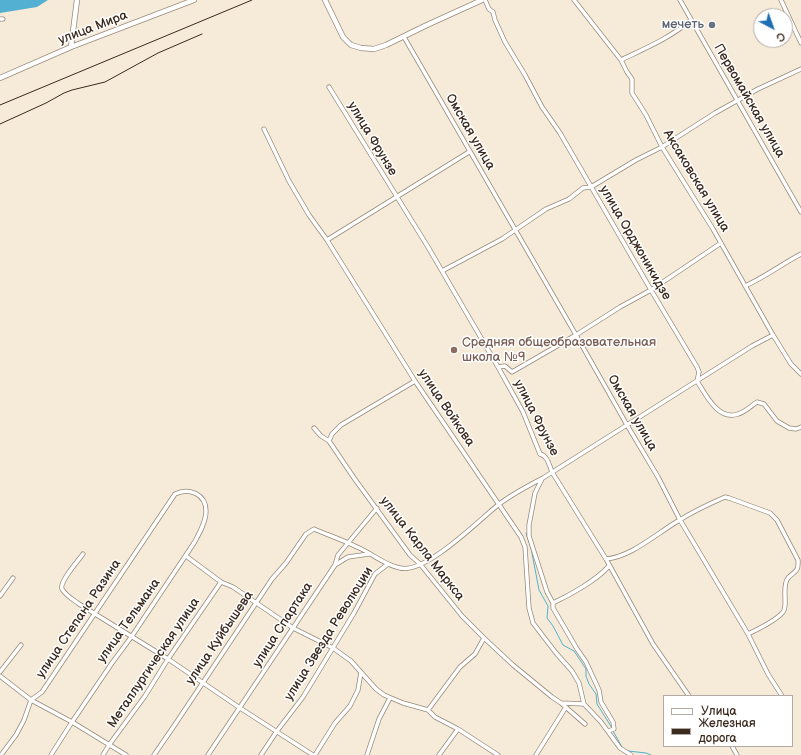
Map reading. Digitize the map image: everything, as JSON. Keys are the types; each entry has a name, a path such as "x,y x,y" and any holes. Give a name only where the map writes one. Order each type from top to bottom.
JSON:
{"street":[{"path":"71,47 77,0"},
{"name":"улица Мира","path":"0,78 71,47 194,0"},
{"path":"325,0 343,37 351,45 361,48 374,49 404,37 483,0"},
{"name":"улица Орджоникидзе","path":"483,0 493,12 505,42 525,75 542,108 560,133 697,367 699,372 697,381 713,406 725,414 731,415 739,414 757,402 764,404 777,421 789,428 796,429 801,427"},
{"name":"Аксаковская улица","path":"574,0 621,60 632,79 632,93 646,115 662,147 721,243 773,335 791,364 801,374"},
{"name":"Первомайская улица","path":"680,0 801,212"},
{"path":"781,0 801,43"},
{"path":"621,60 680,30 691,20"},
{"name":"Омская улица","path":"404,37 469,152 658,477 680,520 748,634 768,674 781,695"},
{"path":"442,271 502,239 546,209 569,199 583,188 591,187 636,160 662,147 737,100 801,69"},
{"name":"улица Фрунзе","path":"329,87 428,247 498,367 523,412 540,454 545,455 547,458 552,472 606,559 653,644 688,695"},
{"name":"улица Войкова","path":"264,129 309,216 327,240 415,381 520,537 525,547 529,608 533,623 572,671 579,683 584,704"},
{"path":"327,240 469,152"},
{"path":"498,367 505,366 512,372 651,290 721,243"},
{"path":"745,286 760,279 801,254"},
{"path":"348,544 356,546 388,564 402,569 411,568 420,564 459,539 499,504 543,478 752,346 773,335"},
{"path":"329,440 332,434 341,425 415,381"},
{"name":"улица Карла Маркса","path":"314,428 321,436 329,440 354,478 410,554 420,564 447,599 512,665 552,697 562,703 585,724"},
{"path":"543,478 535,493 529,525 529,536 547,592 553,603 553,608 586,662 599,690 601,702 613,722 611,730"},
{"name":"улица Тельмана","path":"50,755 112,662 132,636 186,556 201,531 206,513 206,506 202,499 197,494 188,490 175,494"},
{"name":"улица Степана Разина","path":"1,755 16,735 24,720 31,700 42,692 175,494"},
{"path":"606,559 616,558 626,554 680,520 725,497 770,513 777,520 798,560 798,566 794,574 788,578 785,587 786,606 783,612 763,626 748,634"},
{"name":"улица Спартака","path":"208,755 335,564 338,555 376,508"},
{"name":"улица Куйбышева","path":"154,755 272,579 286,563 306,534 314,530 348,544"},
{"path":"83,554 62,582 61,585 66,593 95,614 168,659 240,708 314,755 335,723 350,706 358,690 362,672"},
{"path":"335,564 348,557 369,554"},
{"path":"186,556 221,582 234,587 293,628 333,648 351,661 376,689 390,698 428,710 435,717 458,729 498,755"},
{"name":"улица Звезда Революции","path":"262,755 276,731 303,696 333,648 375,574 388,564"},
{"path":"553,603 564,598 603,572 609,566"},
{"path":"0,596 13,578"},
{"name":"Металлургическая улица","path":"103,755 146,696 168,659 221,582"},
{"path":"428,710 456,671 475,654 484,638"},
{"path":"0,672 21,645"},
{"path":"0,676 31,700 72,722 126,755"},
{"path":"367,755 379,719 390,698"},
{"path":"562,703 584,704 611,730 620,748 628,755"},
{"path":"536,755 566,707"},
{"path":"439,755 458,729"}],"water":[{"path":"0,0 48,0 37,7 0,13"}],"waterway":[{"path":"526,533 531,548 539,590 548,606 547,618 563,645 574,651 586,669 586,676 589,684 596,694 597,704 612,728"},
{"path":"613,731 622,747"},
{"path":"628,751 651,755"}],"railway":[{"path":"0,105 252,0"},
{"path":"0,124 64,93 105,82 158,53 202,34"}],"place":[{"name":"мечеть","path":"712,25"},
{"name":"Средняя общеобразовательная школа №9","path":"454,350"}]}
